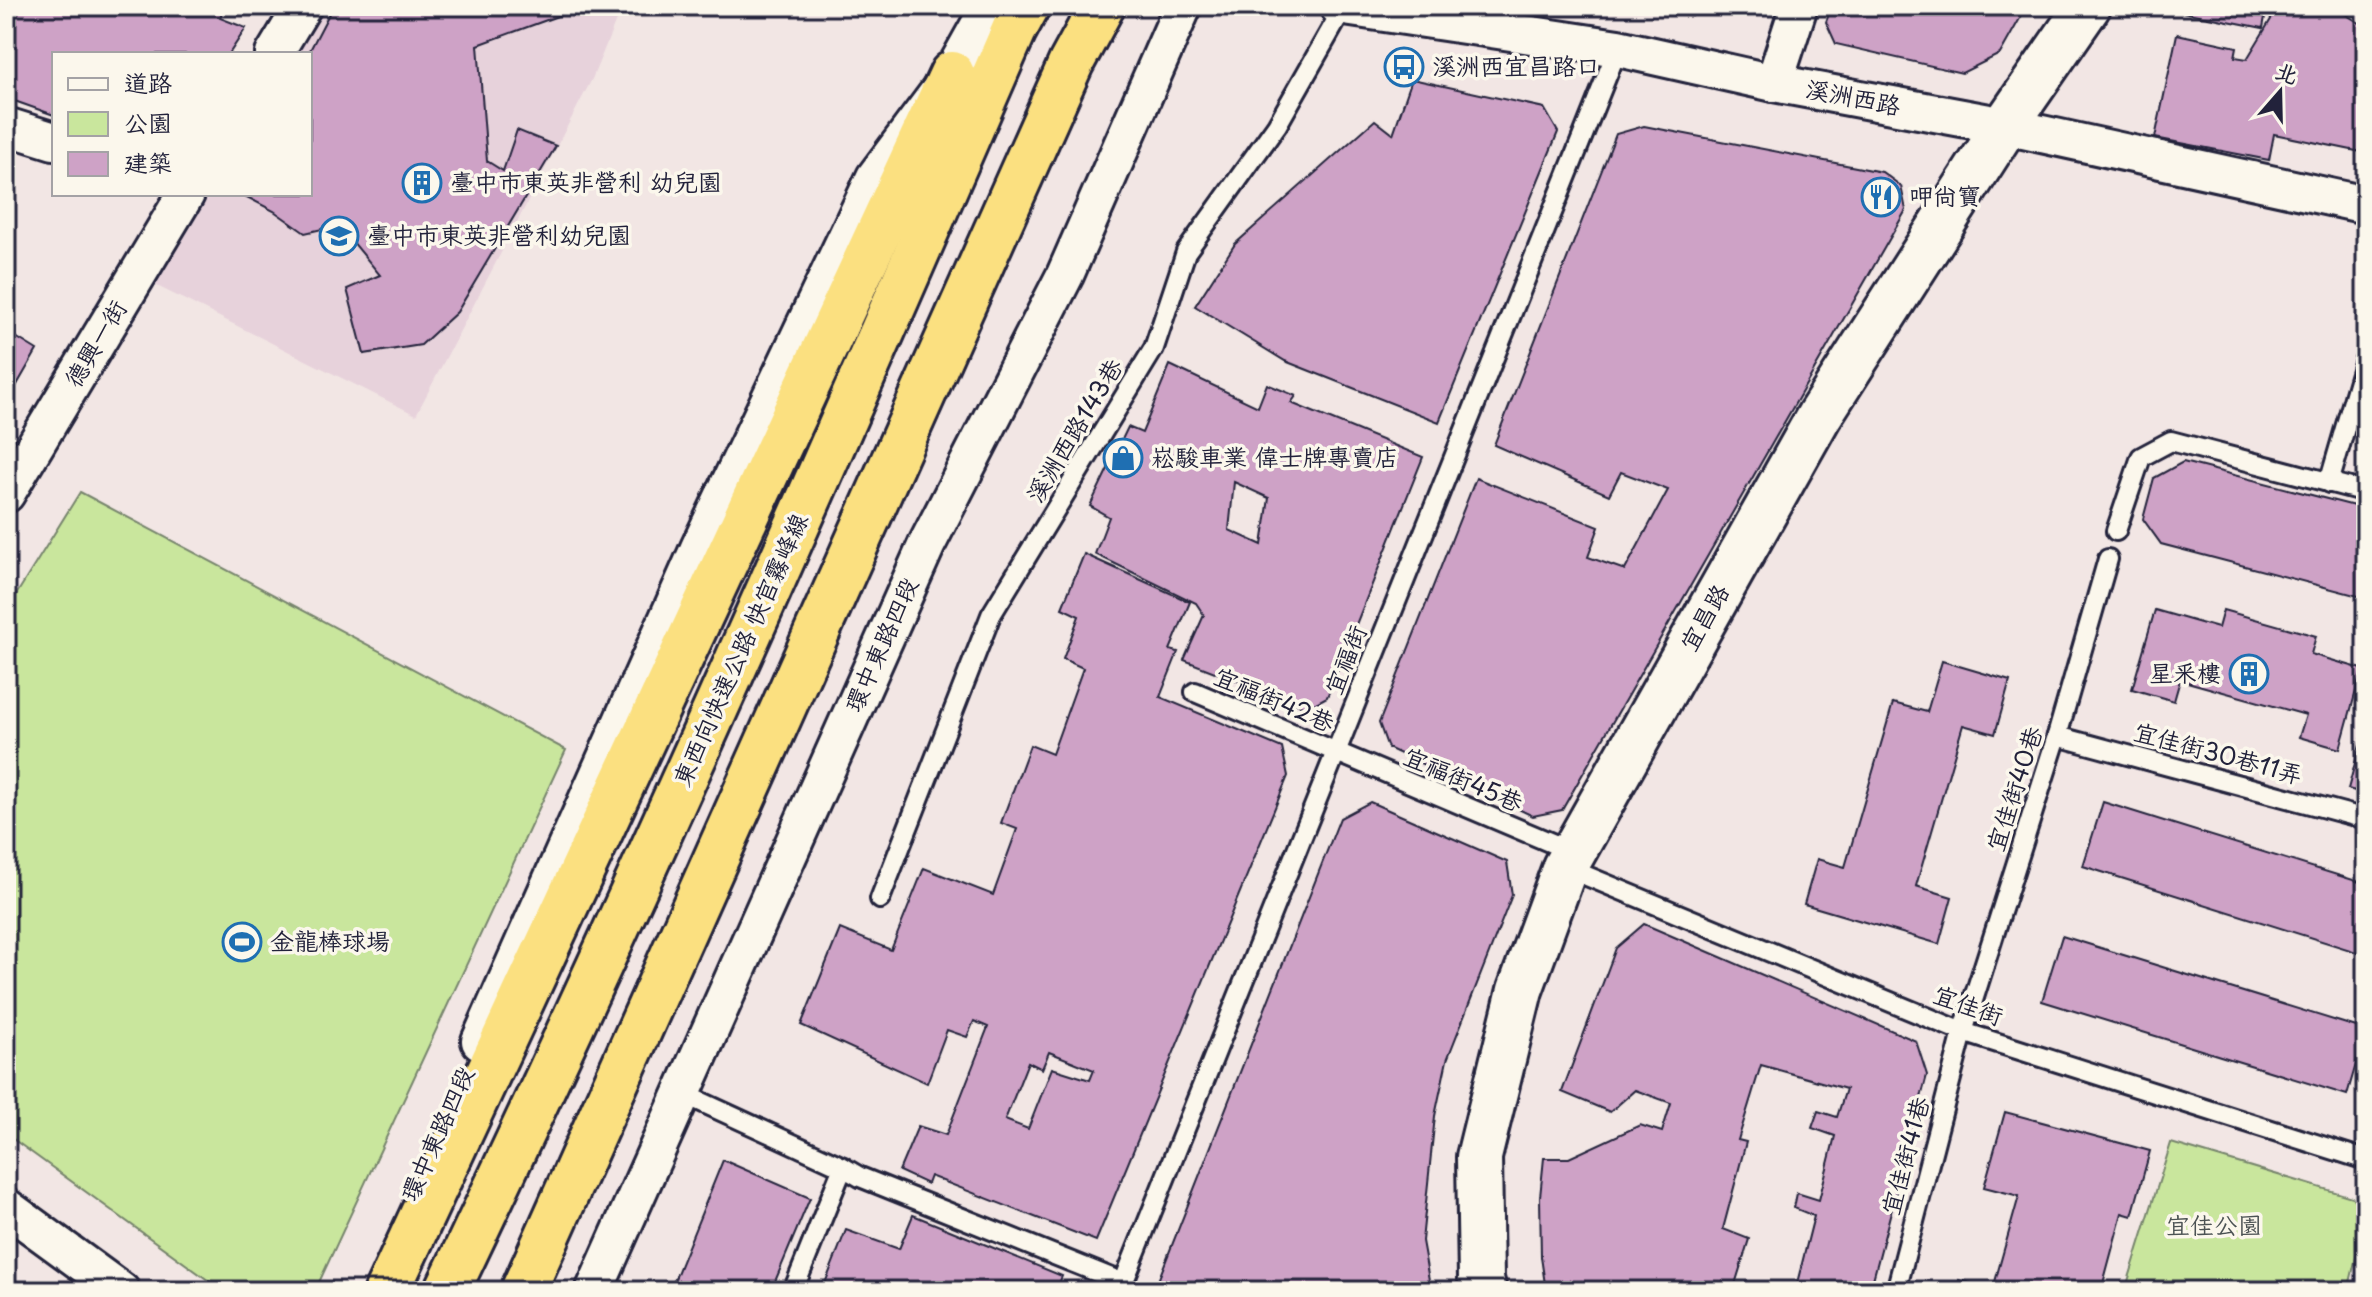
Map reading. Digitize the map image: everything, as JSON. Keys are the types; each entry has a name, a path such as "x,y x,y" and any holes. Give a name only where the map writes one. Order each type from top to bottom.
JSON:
{"highway":[{"name":"東西向快速公路 快官霧峰線","path":"447,1291 523,1131 808,503 1027,6"},
{"path":"523,1291 1071,63 1102,6"},
{"path":"387,1291 952,74"}],"street":[{"path":"275,52 303,6"},
{"name":"環中東路四段","path":"368,1291 699,548 875,177 952,74 990,6"},
{"name":"環中東路四段","path":"594,1291 927,544 1065,275 1183,6"},
{"path":"1774,83 1799,6"},
{"name":"宜昌路","path":"1484,1291 1481,1279 1479,1157 1520,990 1569,859 1819,416 2005,126 2088,6"},
{"name":"溪洲西路","path":"1341,7 1618,48 1774,83 2005,126 2366,205"},
{"name":"環中東路四段","path":"430,1291 913,220 952,74"},
{"path":"6,126 52,140"},
{"name":"德興一街","path":"6,494 185,196"},
{"path":"6,1207 121,1291"}],"lane":[{"name":"溪洲西路143巷","path":"880,899 991,615 1154,348 1186,252 1277,125 1341,7"},
{"name":"宜福街","path":"1122,1287 1618,48"},
{"path":"2329,483 2366,356"},
{"path":"2116,531 2141,457 2171,441 2366,492"},
{"name":"宜佳街40巷","path":"1963,1032 2057,736 2108,559"},
{"name":"宜福街42巷","path":"1195,692 1336,752"},
{"name":"宜佳街30巷11弄","path":"2057,736 2366,819"},
{"name":"宜福街45巷","path":"1336,752 1569,859"},
{"name":"宜佳街","path":"1569,859 1963,1032 2366,1160"},
{"name":"宜佳街41巷","path":"1896,1291 1963,1032"},
{"path":"682,1093 860,1177 1122,1287"},
{"path":"793,1291 843,1167"}],"shaded area":[{"name":"臺中市東英非營利幼兒園","path":"318,6 622,6 592,79 416,415 141,278 194,196 312,196 312,52 288,52"}],"green space":[{"name":"金龍棒球場","path":"80,492 566,750 315,1291 223,1291 6,1134 6,611"},
{"name":"宜佳公園","path":"2171,1143 2352,1197 2366,1215 2348,1291 2125,1291"}],"building":[{"path":"6,6 224,6 220,18 246,28 230,52 52,52 52,114 6,98"},
{"name":"臺中市東英非營利 幼兒園","path":"333,6 585,6 478,45 487,161 503,171 517,130 556,146 457,312 421,345 364,354 347,289 380,275 339,225 305,233 274,211 245,196 312,196 312,52 309,52"},
{"path":"1646,6 1695,6 1692,16"},
{"path":"1832,6 2027,6 2000,54 1962,73 1836,44 1826,22"},
{"path":"2169,6 2267,6 2263,28 2168,9"},
{"path":"2279,6 2332,6 2366,27 2366,153 2274,134 2269,160 2155,138 2177,34 2237,47 2235,57 2247,59"},
{"path":"1412,79 1544,108 1558,132 1439,422 1285,361 1195,306 1235,244 1375,120 1393,134"},
{"path":"1644,126 1882,172 1901,186 1906,210 1562,810 1533,816 1388,748 1379,723 1476,478 1599,527 1588,557 1625,570 1668,490 1621,472 1609,495 1494,445 1616,134"},
{"path":"6,331 37,350 6,404"},
{"path":"1170,365 1258,407 1267,384 1296,396 1291,403 1423,457 1327,697 1307,708 1184,660 1204,615 1196,603 1095,554 1109,517 1090,506 1128,427 1142,433","holes":["1234,482 1269,498 1262,545 1229,530"]},
{"path":"2183,462 2366,509 2366,598 2161,544 2143,519 2154,478"},
{"path":"1084,554 1190,602 1170,650 1178,652 1160,697 1282,748 1288,776 1096,1241 930,1176 927,1184 899,1171 918,1126 946,1135 988,1027 974,1021 967,1037 947,1030 927,1083 801,1025 840,929 891,950 924,868 993,895 1017,829 1001,823 1030,745 1052,754 1083,668 1063,659 1079,616 1062,608","holes":["1049,1052 1094,1070 1090,1080 1052,1068 1028,1129 1005,1120 1028,1062 1042,1069"]},
{"name":"星釆樓","path":"2155,610 2218,628 2223,610 2316,636 2311,654 2362,669 2340,749 2299,737 2306,715 2180,680 2174,701 2132,689"},
{"path":"1942,661 2010,681 1995,734 1963,725 1916,886 1952,897 1939,944 1804,904 1817,859 1845,867 1893,703 1927,712"},
{"path":"2366,723 2366,794 2348,789"},
{"path":"1370,802 1507,862 1512,895 1447,1060 1435,1116 1422,1241 1431,1291 1154,1291 1340,818"},
{"path":"2103,802 2366,884 2366,955 2083,866"},
{"path":"1644,924 1916,1041 1927,1075 1870,1291 1795,1291 1814,1216 1794,1208 1797,1193 1819,1200 1835,1136 1812,1128 1818,1111 1837,1117 1846,1089 1761,1065 1738,1140 1746,1142 1723,1229 1749,1239 1733,1291 1546,1291 1541,1257 1540,1197 1544,1158 1569,1158 1640,1125 1662,1132 1671,1103 1635,1090 1610,1112 1562,1092 1616,948"},
{"path":"2062,936 2366,1030 2347,1095 2042,1001"},
{"path":"2005,1112 2150,1151 2132,1216 2122,1213 2101,1291 1956,1291 1959,1280 1993,1289 2019,1196 1984,1187"},
{"path":"723,1160 810,1198 771,1291 670,1291"},
{"path":"913,1215 1062,1276 1056,1291 822,1291 846,1230 899,1249"}],"place":[{"name":"溪洲西宜昌路口","path":"1404,67"},
{"name":"臺中市東英非營利 幼兒園","path":"422,183"},
{"name":"呷尚寶","path":"1881,197"},
{"name":"臺中市東英非營利幼兒園","path":"339,236"},
{"name":"崧駿車業 偉士牌專賣店","path":"1123,458"},
{"name":"星釆樓","path":"2249,674"},
{"name":"金龍棒球場","path":"242,942"}]}
